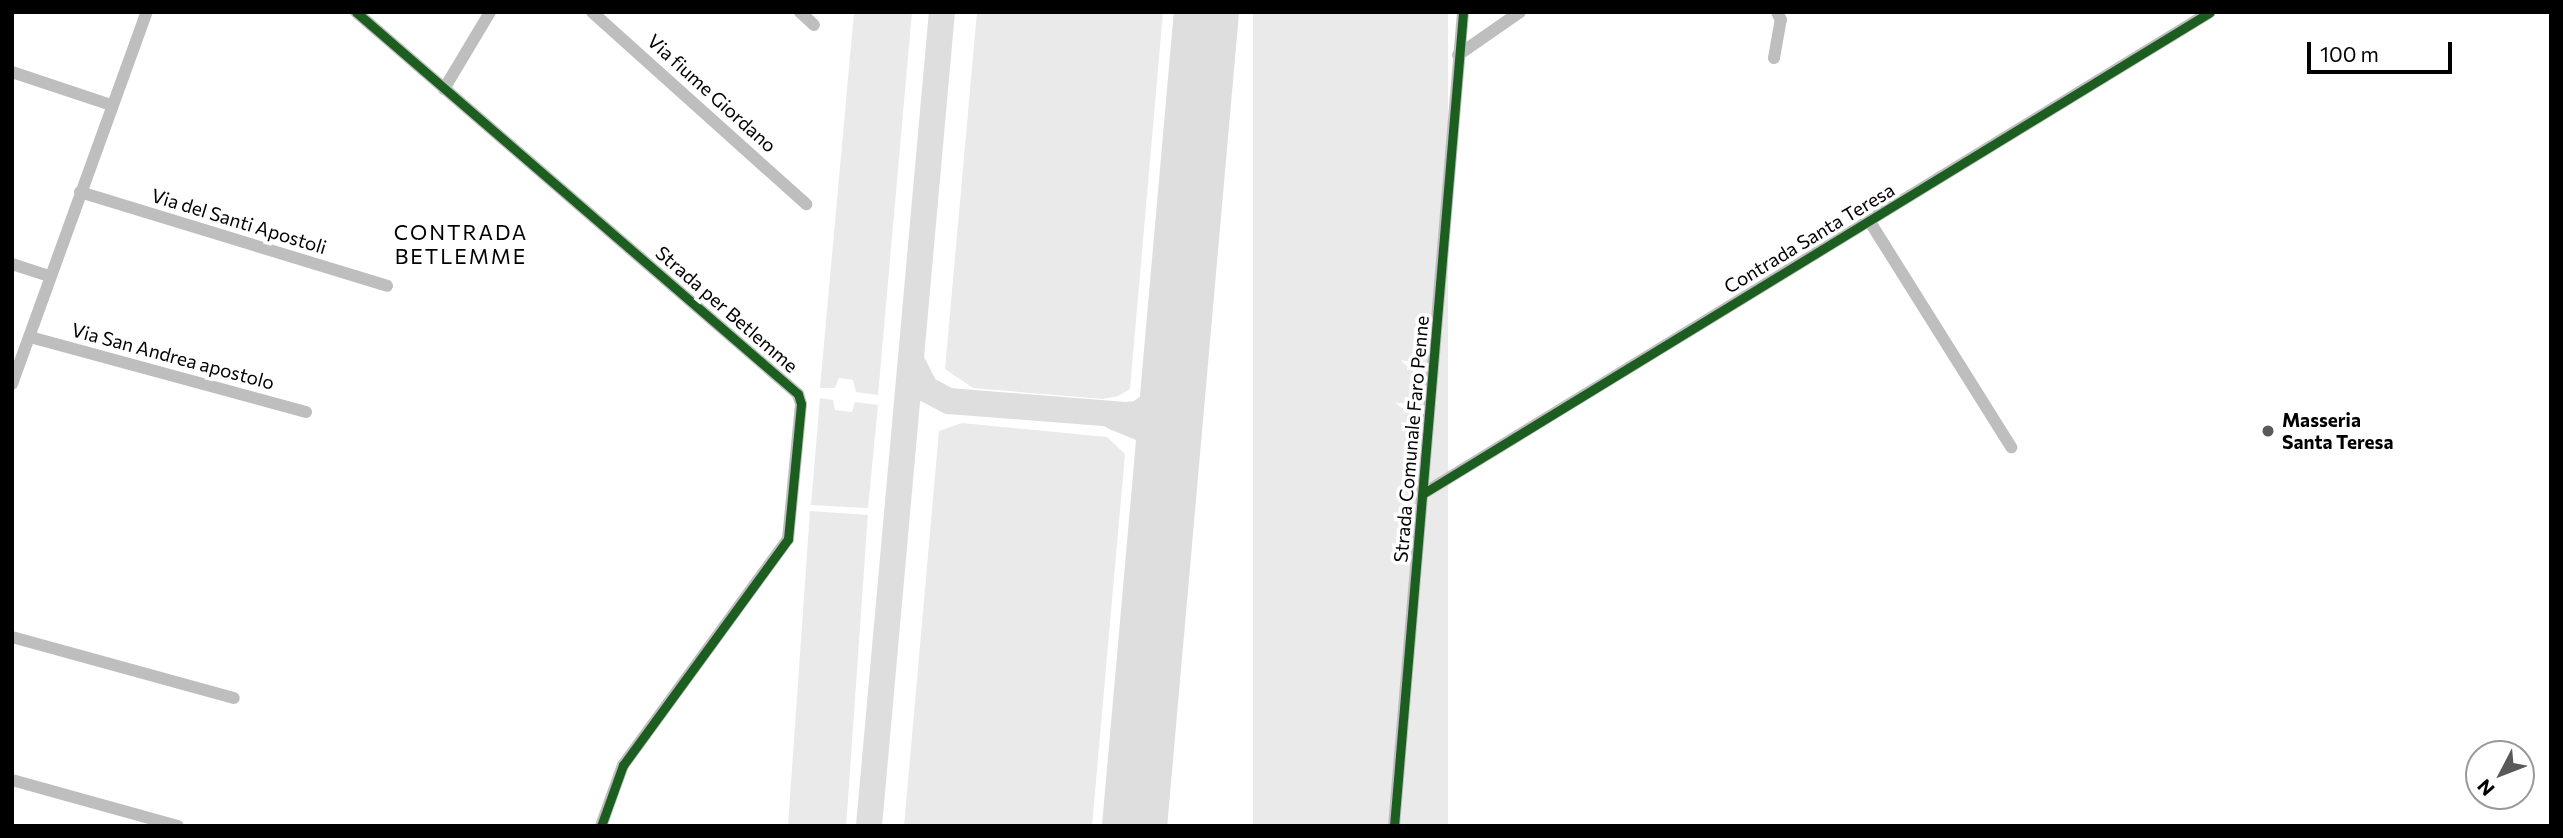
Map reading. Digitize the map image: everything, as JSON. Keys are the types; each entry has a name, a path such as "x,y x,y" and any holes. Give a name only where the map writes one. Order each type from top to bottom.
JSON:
{"street":[{"path":"12,384 147,12"},
{"name":"Strada per Betlemme","path":"356,12 798,394 802,415 788,539 623,765 601,826"},
{"path":"444,89 490,12"},
{"name":"Via fiume Giordano","path":"592,12 806,204"},
{"path":"800,12 814,25"},
{"name":"Strada Comunale Faro Penne","path":"1394,826 1463,12"},
{"path":"1458,55 1520,12"},
{"path":"1774,58 1781,20 1777,12"},
{"name":"Contrada Santa Teresa","path":"1424,493 2210,12"},
{"path":"12,72 111,106"},
{"name":"Via del Santi Apostoli","path":"80,192 387,286"},
{"path":"1870,222 2011,447"},
{"path":"12,264 50,276"},
{"name":"Via San Andrea apostolo","path":"30,337 306,412"},
{"path":"12,636 234,698"},
{"path":"12,780 178,826"}],"shaded area":[{"path":"854,12 912,12 878,395 856,392 853,380 839,378 835,388 820,388"},
{"path":"977,12 1163,12 1130,389 1118,396 1103,399 973,388 945,369"},
{"path":"1253,12 1448,12 1448,826 1253,826"},
{"path":"820,398 833,400 835,410 852,412 855,402 878,405 868,508 811,505"},
{"path":"962,423 1107,437 1125,454 1092,826 904,826 939,431"},
{"path":"810,511 868,515 846,826 788,826"}],"taxiway":[{"path":"869,826 942,12"},
{"path":"911,360 926,389 949,401 1125,415 1138,414 1158,400 1168,384 1175,356"},
{"path":"1114,417 1147,430 1160,461 1164,490"}],"runway":[{"path":"1134,826 1206,12"}],"cycle path":[{"path":"356,12 798,394 801,404 788,539 623,765 601,826"},
{"path":"1394,826 1463,12"},
{"path":"1424,493 2210,12"}],"place":[{"name":"Masseria Santa Teresa","path":"2268,431"}],"district":[{"name":"CONTRADA BETLEMME","path":"461,244"}]}
